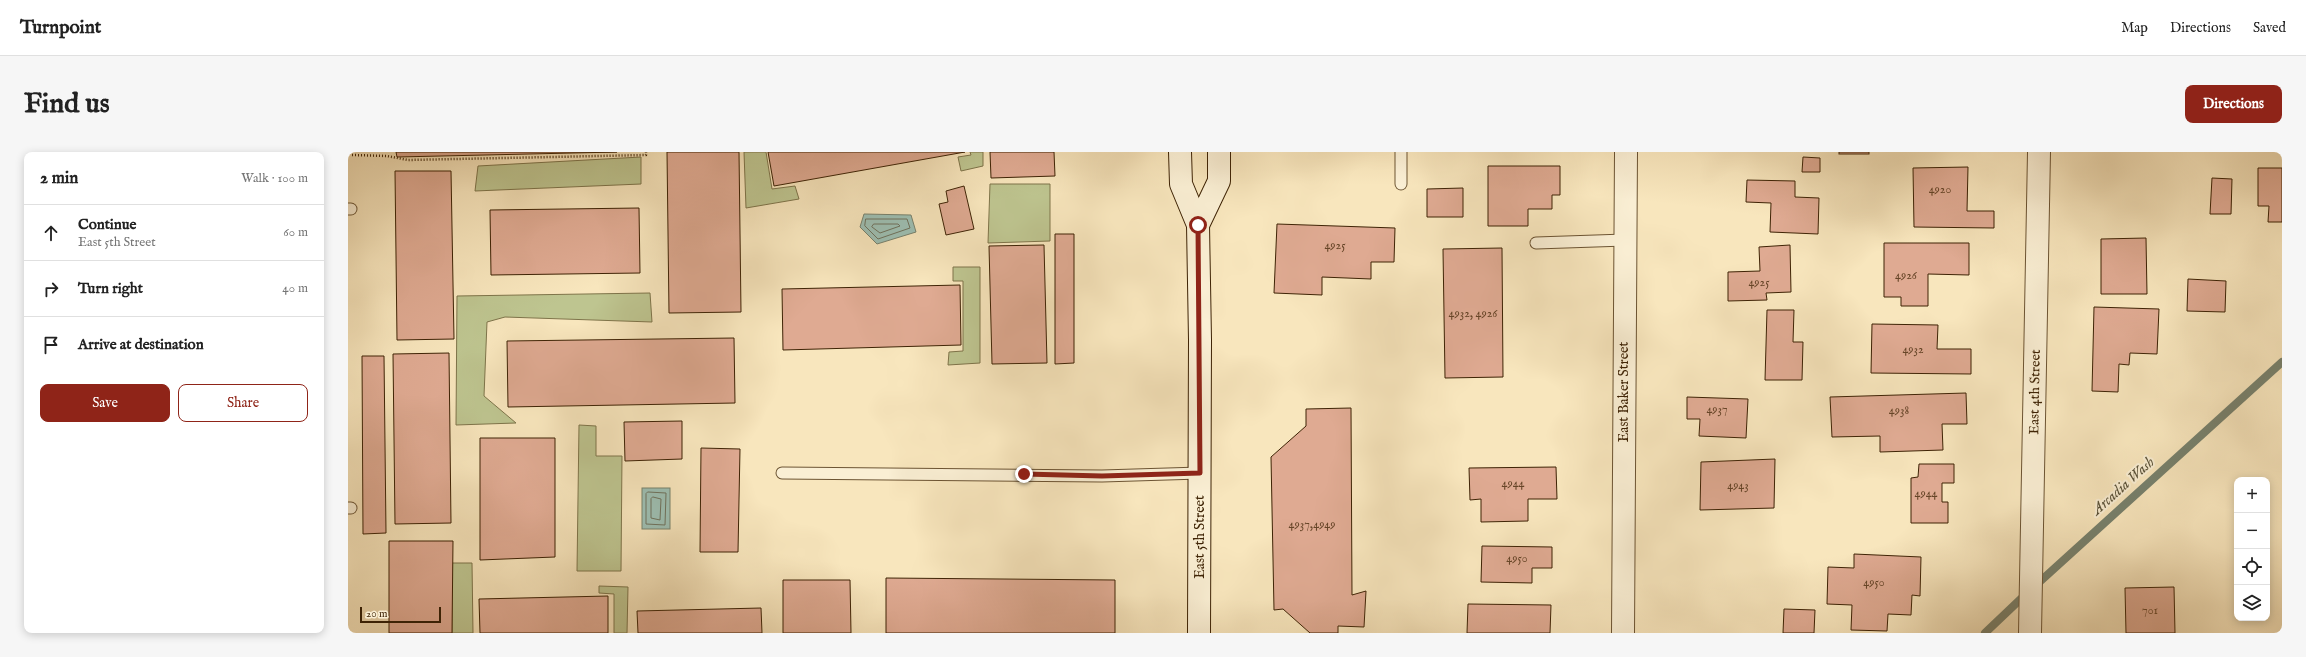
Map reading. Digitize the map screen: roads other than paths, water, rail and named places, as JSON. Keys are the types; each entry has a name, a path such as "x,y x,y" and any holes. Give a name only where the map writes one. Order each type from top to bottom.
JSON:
{"street":[{"name":"East 5th Street","path":"1180,152 1180,184 1198,225 1200,473 1199,633"},
{"name":"East 5th Street","path":"1198,225 1219,181 1219,152"},
{"name":"East Baker Street","path":"1623,633 1626,152"},
{"name":"East 4th Street","path":"2030,633 2040,152"}],"lane":[{"path":"1401,152 1401,184"},
{"path":"1536,243 1625,240"},
{"path":"782,473 1102,476 1200,473"}],"water":[{"path":"864,214 911,215 916,232 877,244 860,227"},
{"path":"642,488 670,488 670,529 642,529"}],"waterway":[{"name":"Arcadia Wash","path":"2035,586 2282,362"},
{"name":"Arcadia Wash","path":"1985,633 2026,594"}]}
